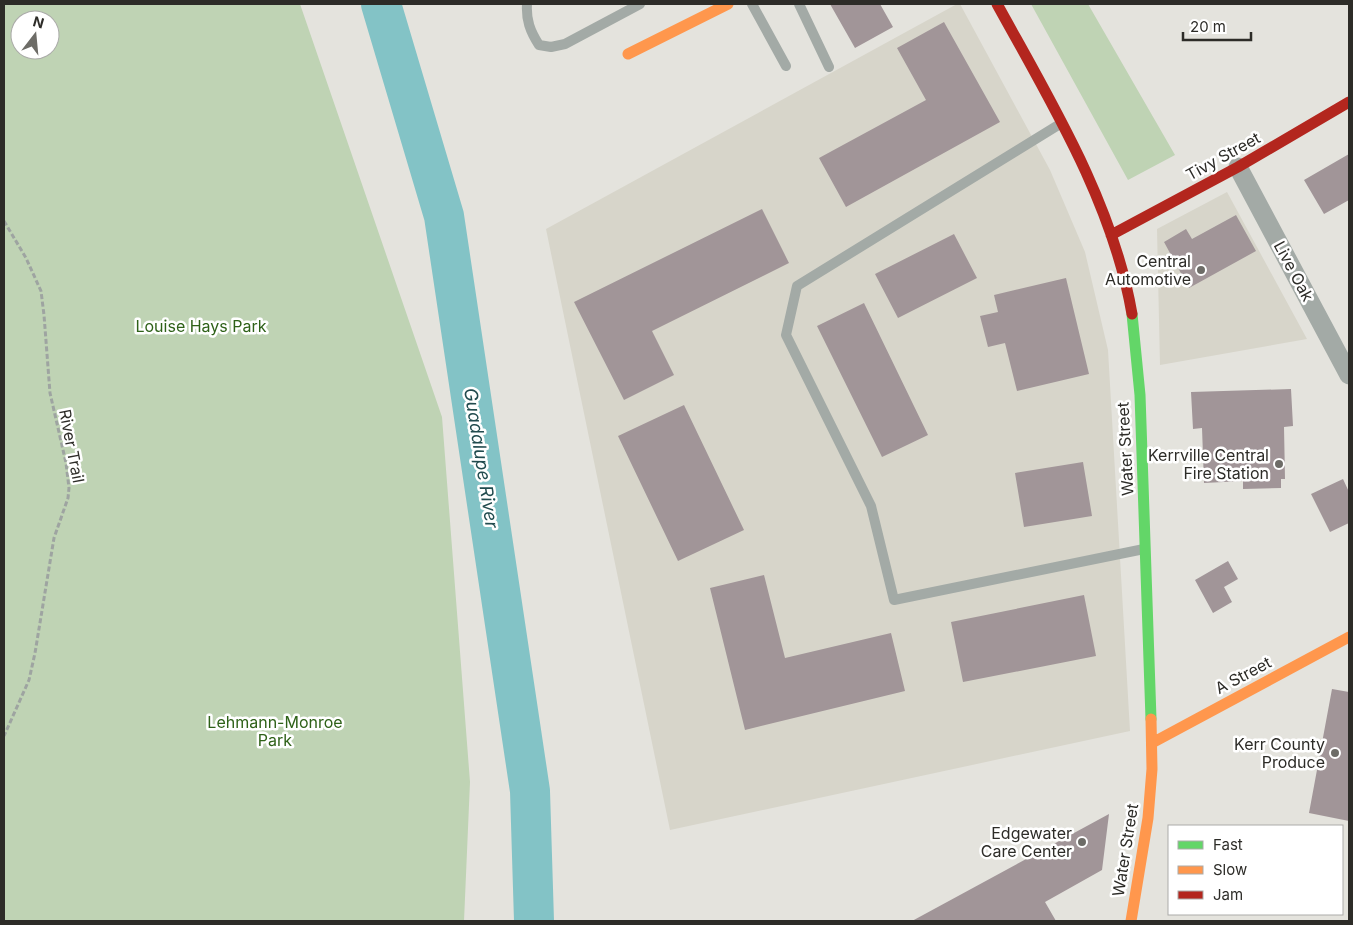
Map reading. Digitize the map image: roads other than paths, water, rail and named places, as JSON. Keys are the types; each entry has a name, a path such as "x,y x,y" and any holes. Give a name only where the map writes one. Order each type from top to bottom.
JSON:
{"street":[{"path":"628,54 728,4"},
{"name":"Water Street","path":"997,4 1046,91 1081,165 1111,236 1131,305 1136,345 1147,548 1152,742 1151,786 1131,921"},
{"name":"Tivy Street","path":"1111,236 1349,102"},
{"name":"Live Oak","path":"1238,166 1349,375"},
{"name":"A Street","path":"1152,742 1349,637"}],"lane":[{"path":"527,4 526,18 532,33 540,45 551,47 565,44 640,4"},
{"path":"699,4 705,15"},
{"path":"752,4 786,66"},
{"path":"800,4 829,67"},
{"path":"1061,124 796,286 786,335 871,506 894,600 1147,548"}],"waterway":[{"name":"Guadalupe River","path":"381,4 444,216 530,791 534,921"}],"place":[{"name":"Central Automotive","path":"1201,270"},
{"name":"Kerrville Central Fire Station","path":"1279,464"},
{"name":"Kerr County Produce","path":"1335,753"},
{"name":"Edgewater Care Center","path":"1082,842"}],"park label":[{"name":"Louise Hays Park","path":"201,326"},
{"name":"Lehmann-Monroe Park","path":"275,731"}]}
